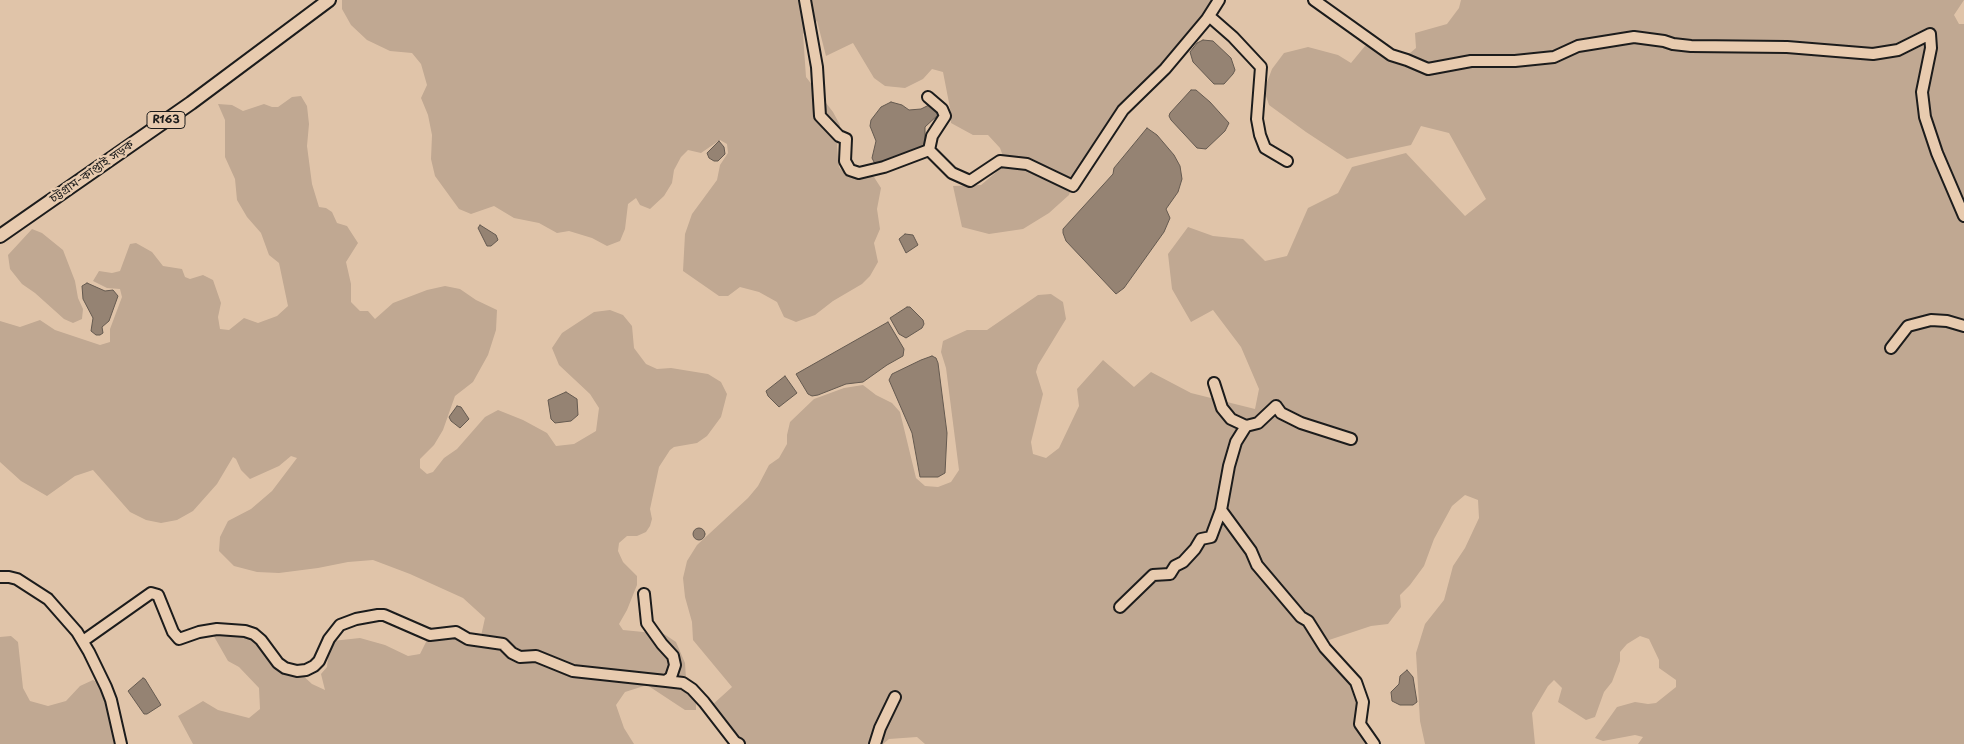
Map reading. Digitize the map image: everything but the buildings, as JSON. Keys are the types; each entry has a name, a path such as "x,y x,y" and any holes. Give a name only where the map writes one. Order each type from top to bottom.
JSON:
{"main road":[{"name":"চট্টগ্রাম-কাপ্তাই সড়ক","path":"0,236 190,103 329,0"}],"street":[{"path":"805,0 817,67 820,116 839,136 846,139 845,161 850,170 859,173 884,167 929,150"},
{"path":"929,150 952,173 970,181 1000,161 1027,164 1073,186 1123,110 1165,69 1220,0"},
{"path":"1314,0 1391,55 1428,70 1471,61 1515,61 1554,56 1578,46 1634,38 1691,46 1787,47 1873,54 1898,50 1930,34 1931,48 1922,92 1925,117 1937,154 1964,216"},
{"path":"1209,16 1233,37 1262,67 1257,119 1260,135 1265,148 1287,161"},
{"path":"928,97 942,109 945,116 932,136 929,150"},
{"path":"1891,348 1908,326 1931,320 1964,326"},
{"path":"1214,383 1222,408 1231,419 1246,426 1258,423 1276,406 1281,414 1301,424 1351,439"},
{"path":"1120,607 1153,575 1170,574 1175,566 1184,562 1196,549 1201,539 1211,537 1221,510 1229,466 1236,442 1246,426"},
{"path":"1221,510 1251,551 1257,564 1301,617 1308,621 1325,648 1356,682 1363,702 1360,724 1374,744"},
{"path":"0,577 17,579 48,599 61,612 83,641 108,693 121,744"},
{"path":"83,641 151,592 158,595 173,632 179,639 199,632 216,629 245,631 254,634 261,640 278,663 285,668 297,671 306,670 319,661 329,639 340,625 356,619 384,615 430,635 456,632 468,639 503,644 512,653 520,657 541,658 573,671 684,683 704,702 735,742 739,744"},
{"path":"644,594 647,623 673,656 675,665 670,677 666,681"},
{"path":"875,744 880,728 895,697"}],"shaded area":[{"path":"342,0 1216,0 1204,19 1119,110 1102,133 1075,177 1069,195 1049,213 1023,229 989,234 962,227 953,186 981,185 1006,164 1000,148 988,135 973,135 951,123 943,72 932,69 923,79 905,88 885,86 874,78 853,43 826,56 817,21 803,34 806,77 833,112 840,125 837,146 839,167 848,177 874,177 881,188 877,209 880,229 874,243 878,262 870,276 862,284 833,301 815,315 796,322 784,317 777,302 759,292 740,287 728,296 719,296 683,271 685,234 692,214 717,180 720,165 728,153 727,144 720,140 701,153 688,150 681,157 674,170 672,183 664,196 650,209 640,205 636,198 628,204 625,229 620,241 607,246 592,238 569,231 557,233 539,223 514,218 494,206 471,214 459,209 435,176 431,159 432,135 428,115 421,98 427,85 421,64 412,53 390,51 367,40 351,25 342,9"},
{"path":"1461,0 1964,0 1954,15 1959,24 1964,24 1964,744 1638,744 1643,737 1635,735 1603,741 1595,738 1617,707 1635,702 1656,703 1676,687 1676,680 1659,668 1659,660 1649,639 1640,636 1627,644 1620,652 1620,661 1612,682 1604,692 1595,717 1586,720 1558,702 1562,688 1554,680 1548,686 1532,713 1535,744 1425,744 1420,721 1416,653 1425,624 1444,600 1453,566 1465,548 1479,518 1478,500 1465,495 1452,506 1434,539 1424,566 1400,595 1401,607 1388,624 1371,626 1329,640 1318,647 1351,680 1360,705 1369,744 925,744 917,737 889,739 883,744 744,744 736,740 711,706 732,687 693,640 692,622 685,597 683,578 687,561 697,545 748,498 758,486 769,465 779,458 787,444 790,422 814,399 844,388 863,385 876,395 892,403 900,412 916,478 925,486 938,487 951,482 959,470 946,368 941,352 943,341 967,330 987,330 1038,295 1051,294 1063,302 1066,319 1038,365 1036,372 1043,394 1031,442 1033,454 1046,458 1059,448 1079,406 1077,389 1103,360 1134,387 1151,372 1191,393 1255,409 1259,389 1241,347 1213,310 1191,322 1172,289 1168,254 1188,227 1213,236 1243,239 1265,261 1287,256 1308,208 1338,193 1352,167 1406,153 1465,216 1486,199 1449,133 1421,126 1411,145 1347,159 1269,105 1264,90 1272,69 1284,53 1308,47 1338,55 1351,63 1365,46 1376,48 1397,64 1416,48 1415,33 1447,24 1459,8"},
{"path":"1203,40 1213,41 1231,58 1235,70 1224,84 1214,84 1193,62 1190,52 1197,43"},
{"path":"1191,90 1196,90 1210,102 1229,123 1225,131 1206,149 1197,148 1169,116"},
{"path":"301,96 307,106 309,124 307,146 312,184 319,207 326,208 332,212 337,223 347,226 358,243 346,262 351,284 351,302 360,311 368,311 375,319 393,303 427,290 445,286 460,289 476,300 497,310 496,330 488,355 473,382 455,396 443,430 434,445 420,459 420,468 427,474 433,472 444,458 457,449 485,417 498,410 523,420 547,433 556,446 574,444 596,431 599,408 590,394 559,365 552,348 562,333 594,312 610,310 623,315 632,326 634,348 646,364 657,369 671,368 708,374 721,382 727,394 721,417 707,436 697,443 674,447 670,450 659,467 650,509 652,519 650,526 646,532 637,536 627,536 619,543 618,551 623,562 637,576 637,585 619,624 623,630 664,634 676,642 685,663 686,679 684,691 696,703 696,710 685,710 647,685 625,692 616,705 624,728 634,744 193,744 178,716 203,701 218,710 249,718 260,709 259,688 239,667 228,661 212,633 254,636 278,665 299,672 312,684 325,690 321,674 327,667 329,646 332,641 360,638 385,645 408,656 420,654 428,638 454,635 479,645 485,618 463,598 373,560 279,573 257,572 234,566 219,551 220,537 228,521 251,509 272,491 297,458 291,456 279,466 250,479 241,470 236,459 233,457 217,484 193,511 177,520 161,523 146,520 130,512 93,470 75,476 47,496 21,481 0,462 0,321 20,327 40,320 55,330 100,345 110,342 110,329 122,297 120,289 107,288 93,281 99,271 112,273 120,271 130,244 136,243 152,252 163,266 182,269 185,277 190,279 203,275 213,280 221,303 218,317 220,329 229,330 244,318 258,323 277,316 288,306 279,263 269,255 261,233 247,217 237,200 235,179 225,157 225,120 218,104 232,105 243,111 264,104 278,107 292,97"},
{"path":"891,102 902,105 909,110 921,109 931,104 939,114 925,127 925,146 923,149 880,165 875,164 872,158 876,141 870,126 871,120 881,107"},
{"path":"1147,128 1157,135 1174,155 1180,166 1182,179 1178,192 1166,209 1170,218 1164,232 1124,288 1116,294 1066,241 1063,229 1113,174 1114,168"},
{"path":"719,141 724,147 725,154 718,161 714,161 709,158 707,153"},
{"path":"480,225 496,235 498,240 491,246 487,246 478,228"},
{"path":"32,229 42,233 63,250 83,309 82,319 73,323 64,319 22,284 10,269 8,255"},
{"path":"905,234 913,235 918,245 906,253 899,239"},
{"path":"87,283 105,291 113,290 118,296 109,321 102,327 103,333 100,335 96,335 91,331 93,318 83,299 82,286"},
{"path":"910,307 923,320 924,324 922,328 906,338 899,334 890,318"},
{"path":"888,322 904,349 903,356 863,382 846,384 818,395 812,396 808,394 796,374"},
{"path":"932,356 936,358 938,363 947,433 945,473 938,477 920,477 912,433 889,380 892,374"},
{"path":"785,376 797,393 779,407 768,396 766,391"},
{"path":"566,392 577,399 578,415 571,421 555,423 551,419 548,400"},
{"path":"457,406 461,407 469,419 460,428 449,417"},
{"path":"697,528 701,528 705,534 701,540 697,540 693,536 693,532"},
{"path":"11,636 18,642 23,688 30,701 48,706 66,701 80,686 93,680 99,683 112,714 114,744 0,744 0,637"},
{"path":"1407,670 1413,677 1417,702 1413,705 1400,705 1392,701 1391,692 1399,684 1400,676"},
{"path":"143,678 161,705 147,714 144,714 128,691"}]}
